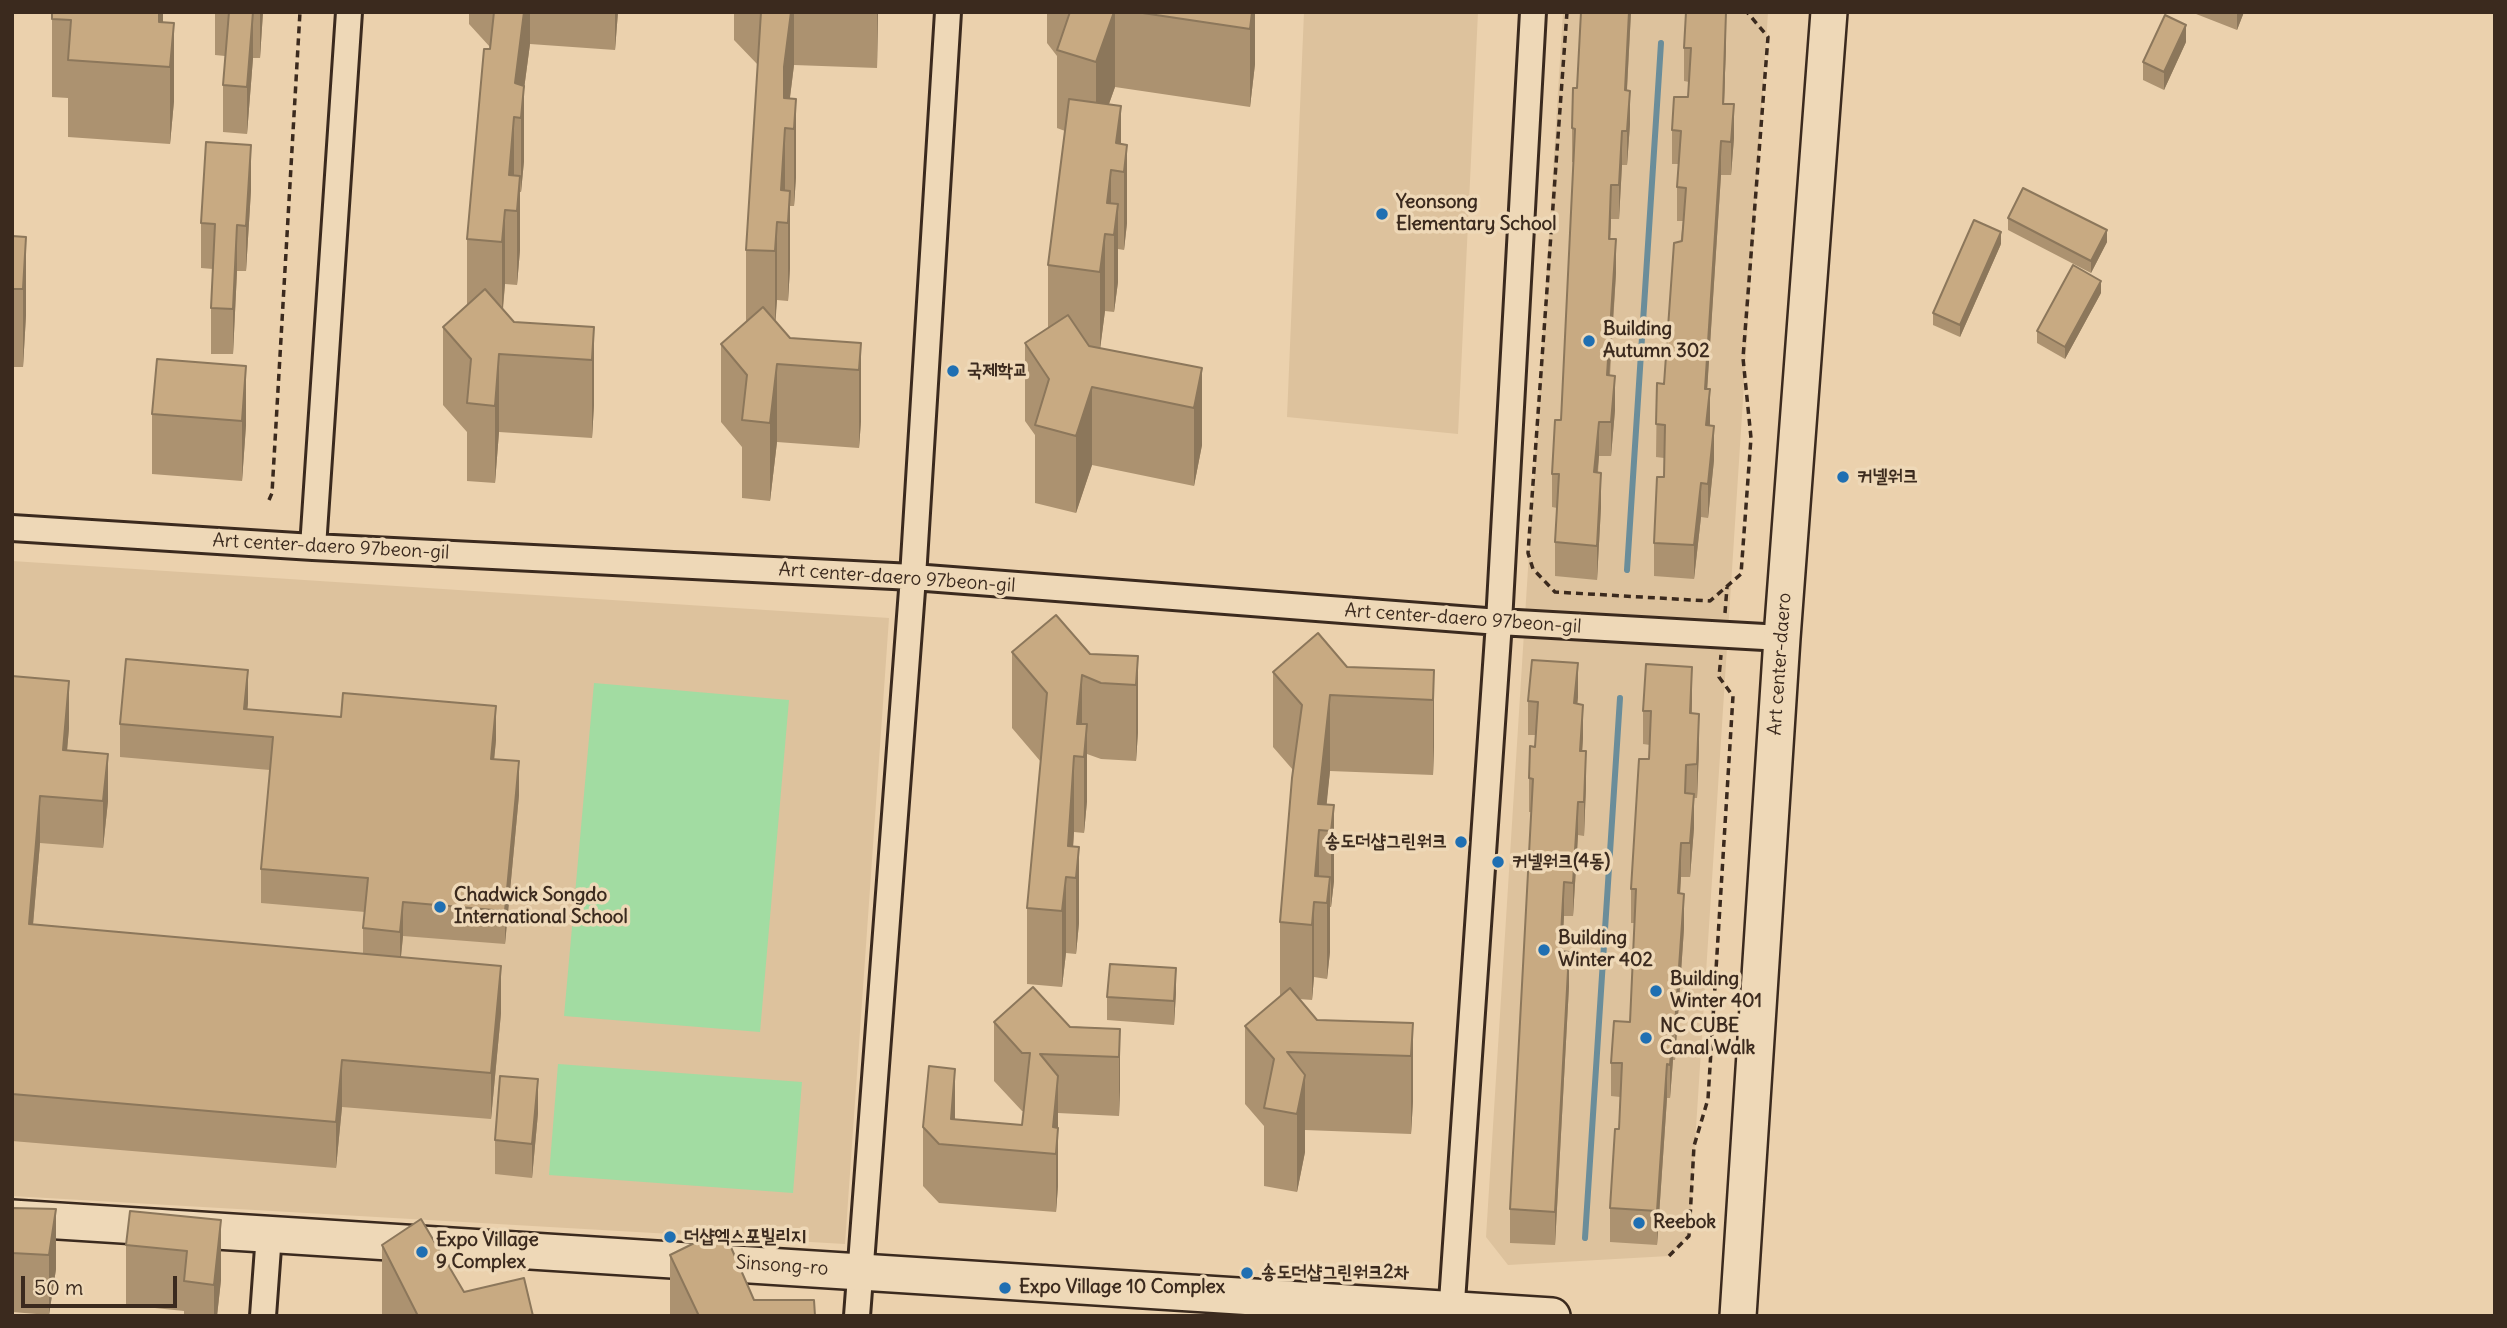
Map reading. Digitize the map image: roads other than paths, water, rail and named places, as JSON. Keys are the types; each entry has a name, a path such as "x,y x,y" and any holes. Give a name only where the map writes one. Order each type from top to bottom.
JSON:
{"street":[{"path":"313,547 349,12"},
{"path":"857,1316 914,578 948,12"},
{"path":"1451,1312 1499,622 1533,12"},
{"name":"Art center-daero","path":"1738,1316 1782,638 1829,12"},
{"name":"Art center-daero 97beon-gil","path":"12,528 313,547 914,578 1499,622 1782,638"},
{"name":"Sinsong-ro","path":"12,1218 861,1270 1451,1312 1552,1316"},
{"path":"263,1316 269,1234"}],"waterway":[{"path":"1627,570 1661,43"},
{"path":"1585,1238 1620,698"}],"place":[{"name":"Yeonsong Elementary School","path":"1382,214"},
{"name":"Building Autumn 302","path":"1589,341"},
{"name":"국제학교","path":"953,371"},
{"name":"커넬워크","path":"1843,477"},
{"name":"송도더샵그린워크","path":"1461,842"},
{"name":"커넬워크(4동)","path":"1498,862"},
{"name":"Chadwick Songdo International School","path":"440,907"},
{"name":"Building Winter 402","path":"1544,950"},
{"name":"Building Winter 401","path":"1656,991"},
{"name":"NC CUBE Canal Walk","path":"1646,1038"},
{"name":"Reebok","path":"1639,1223"},
{"name":"더샵엑스포빌리지","path":"670,1237"},
{"name":"Expo Village 9 Complex","path":"422,1252"},
{"name":"송도더샵그린워크2차","path":"1247,1273"},
{"name":"Expo Village 10 Complex","path":"1005,1288"}]}
